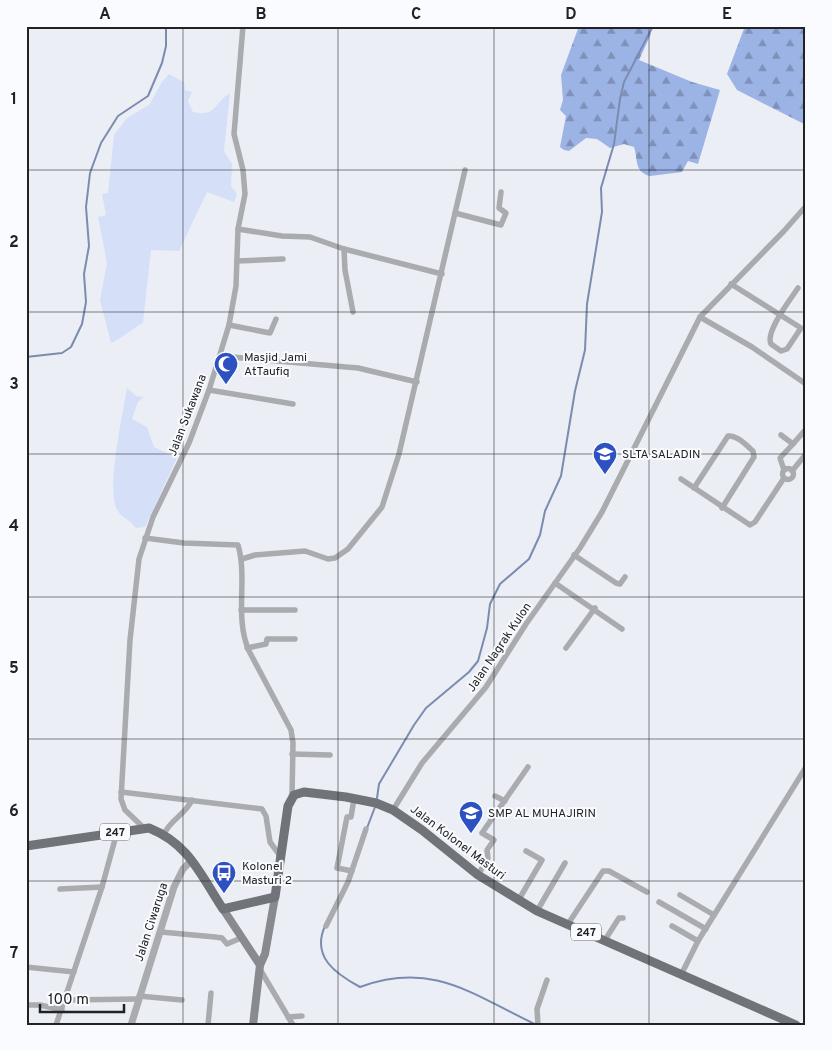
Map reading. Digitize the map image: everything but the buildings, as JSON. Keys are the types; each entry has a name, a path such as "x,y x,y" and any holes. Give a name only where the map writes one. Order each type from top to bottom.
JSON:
{"main road":[{"name":"Jalan Kolonel Masturi","path":"292,797 304,792 376,803 393,810 422,830 478,875 536,911 796,1025"},
{"path":"252,1025 260,968 266,952 282,859 288,806 292,797"},
{"name":"247","path":"26,846 65,842 144,828 164,834 180,845 192,860 223,909"},
{"path":"260,968 223,909 275,897"}],"street":[{"name":"Jalan Sukawana","path":"144,828 123,808 121,792 130,632 138,564 145,538 161,499 189,443 209,390 229,325 236,286 238,229 244,194 243,170 234,134 243,26"},
{"path":"242,559 255,554 305,551 332,559 348,549 365,531 386,499 399,454 465,170"},
{"path":"455,212 501,225 506,212 499,208 501,192"},
{"name":"Jalan Nagrak Kulon","path":"393,810 422,763 486,687 526,624 596,522 700,317 806,206"},
{"path":"238,229 282,236 310,237 344,249 442,274"},
{"path":"344,249 345,270 353,312"},
{"path":"236,261 283,259"},
{"path":"731,284 781,314 801,329 787,349 782,351 773,346 769,340 781,314 798,288"},
{"path":"700,317 752,346 806,384"},
{"path":"229,325 270,333 276,320"},
{"path":"220,356 358,368 416,382"},
{"path":"209,390 292,404"},
{"path":"681,479 722,508 752,525 784,478 784,470 780,458 806,429"},
{"path":"694,488 728,436 732,435 740,440 753,451 754,457 722,508"},
{"path":"782,435 793,444"},
{"path":"784,478 792,477 792,470 806,454"},
{"path":"784,470 792,470"},
{"path":"145,538 184,543 237,544 242,559 241,610 247,648 291,730 292,797"},
{"path":"574,555 616,583 620,584 625,576"},
{"path":"555,583 622,629"},
{"path":"566,648 594,608"},
{"path":"241,610 294,610"},
{"path":"247,648 266,644 267,639 295,639"},
{"path":"292,754 330,755"},
{"path":"478,875 488,858 487,850 494,840 482,833 528,767"},
{"path":"681,974 698,941 806,767"},
{"path":"121,792 263,809 270,842 282,859"},
{"path":"495,796 505,801"},
{"path":"351,871 338,868 347,817 351,817 354,799"},
{"path":"164,834 172,821 187,810 192,800"},
{"path":"326,926 351,871 366,829"},
{"path":"56,1025 102,886 117,832"},
{"path":"518,901 542,860 526,852"},
{"name":"Jalan Ciwaruga","path":"131,1025 174,886 180,873 192,860"},
{"path":"536,911 565,863"},
{"path":"568,924 603,871 609,871 647,892"},
{"path":"60,889 102,886"},
{"path":"680,896 714,915"},
{"path":"659,902 706,929"},
{"path":"605,940 620,917 623,918"},
{"path":"672,926 698,941"},
{"path":"160,932 222,938 227,944 241,938"},
{"path":"26,967 74,972"},
{"path":"260,968 293,1025"},
{"path":"538,1025 537,1009 547,980"},
{"path":"208,1025 211,992"},
{"path":"65,1000 139,997 182,1000"},
{"path":"26,1004 62,1010"},
{"path":"288,1017 302,1016"}],"shaded area":[{"path":"169,74 184,82 185,90 192,92 188,101 193,112 207,113 211,111 230,93 224,151 232,164 231,186 237,194 234,202 207,192 179,251 151,250 143,323 111,343 100,300 107,263 98,217 106,215 102,194 108,193 114,135 127,118 149,105 162,82"},
{"path":"127,388 136,396 144,397 138,402 132,419 147,427 154,447 177,458 145,527 136,528 118,511 113,483"}],"green space":[{"path":"579,26 648,26 651,34 639,60 692,82 720,90 698,164 688,161 682,172 650,176 639,168 634,147 624,144 610,148 597,139 586,138 569,151 560,147 566,116 560,110 563,100 561,75"},
{"path":"745,26 806,26 806,125 737,90 727,74"}],"waterway":[{"path":"26,357 62,353 71,347 82,324 86,302 84,274 89,246 86,207 90,173 101,143 118,116 148,96 162,63 166,46 166,26"},
{"path":"377,798 379,784 426,708 469,672 478,661 487,628 490,604 500,584 529,559 540,535 545,511 561,476 575,391 585,350 587,304 602,212 601,188 614,144 620,99 624,82 653,26"},
{"path":"367,828 375,807"},
{"path":"325,926 321,947 328,963 342,976 360,987 386,980 410,977 432,980 453,985 473,993 537,1025"}],"place":[{"name":"Masjid Jami AtTaufiq","path":"226,385"},
{"name":"SLTA SALADIN","path":"605,475"},
{"name":"SMP AL MUHAJIRIN","path":"471,834"},
{"name":"Kolonel Masturi 2","path":"224,894"}]}
